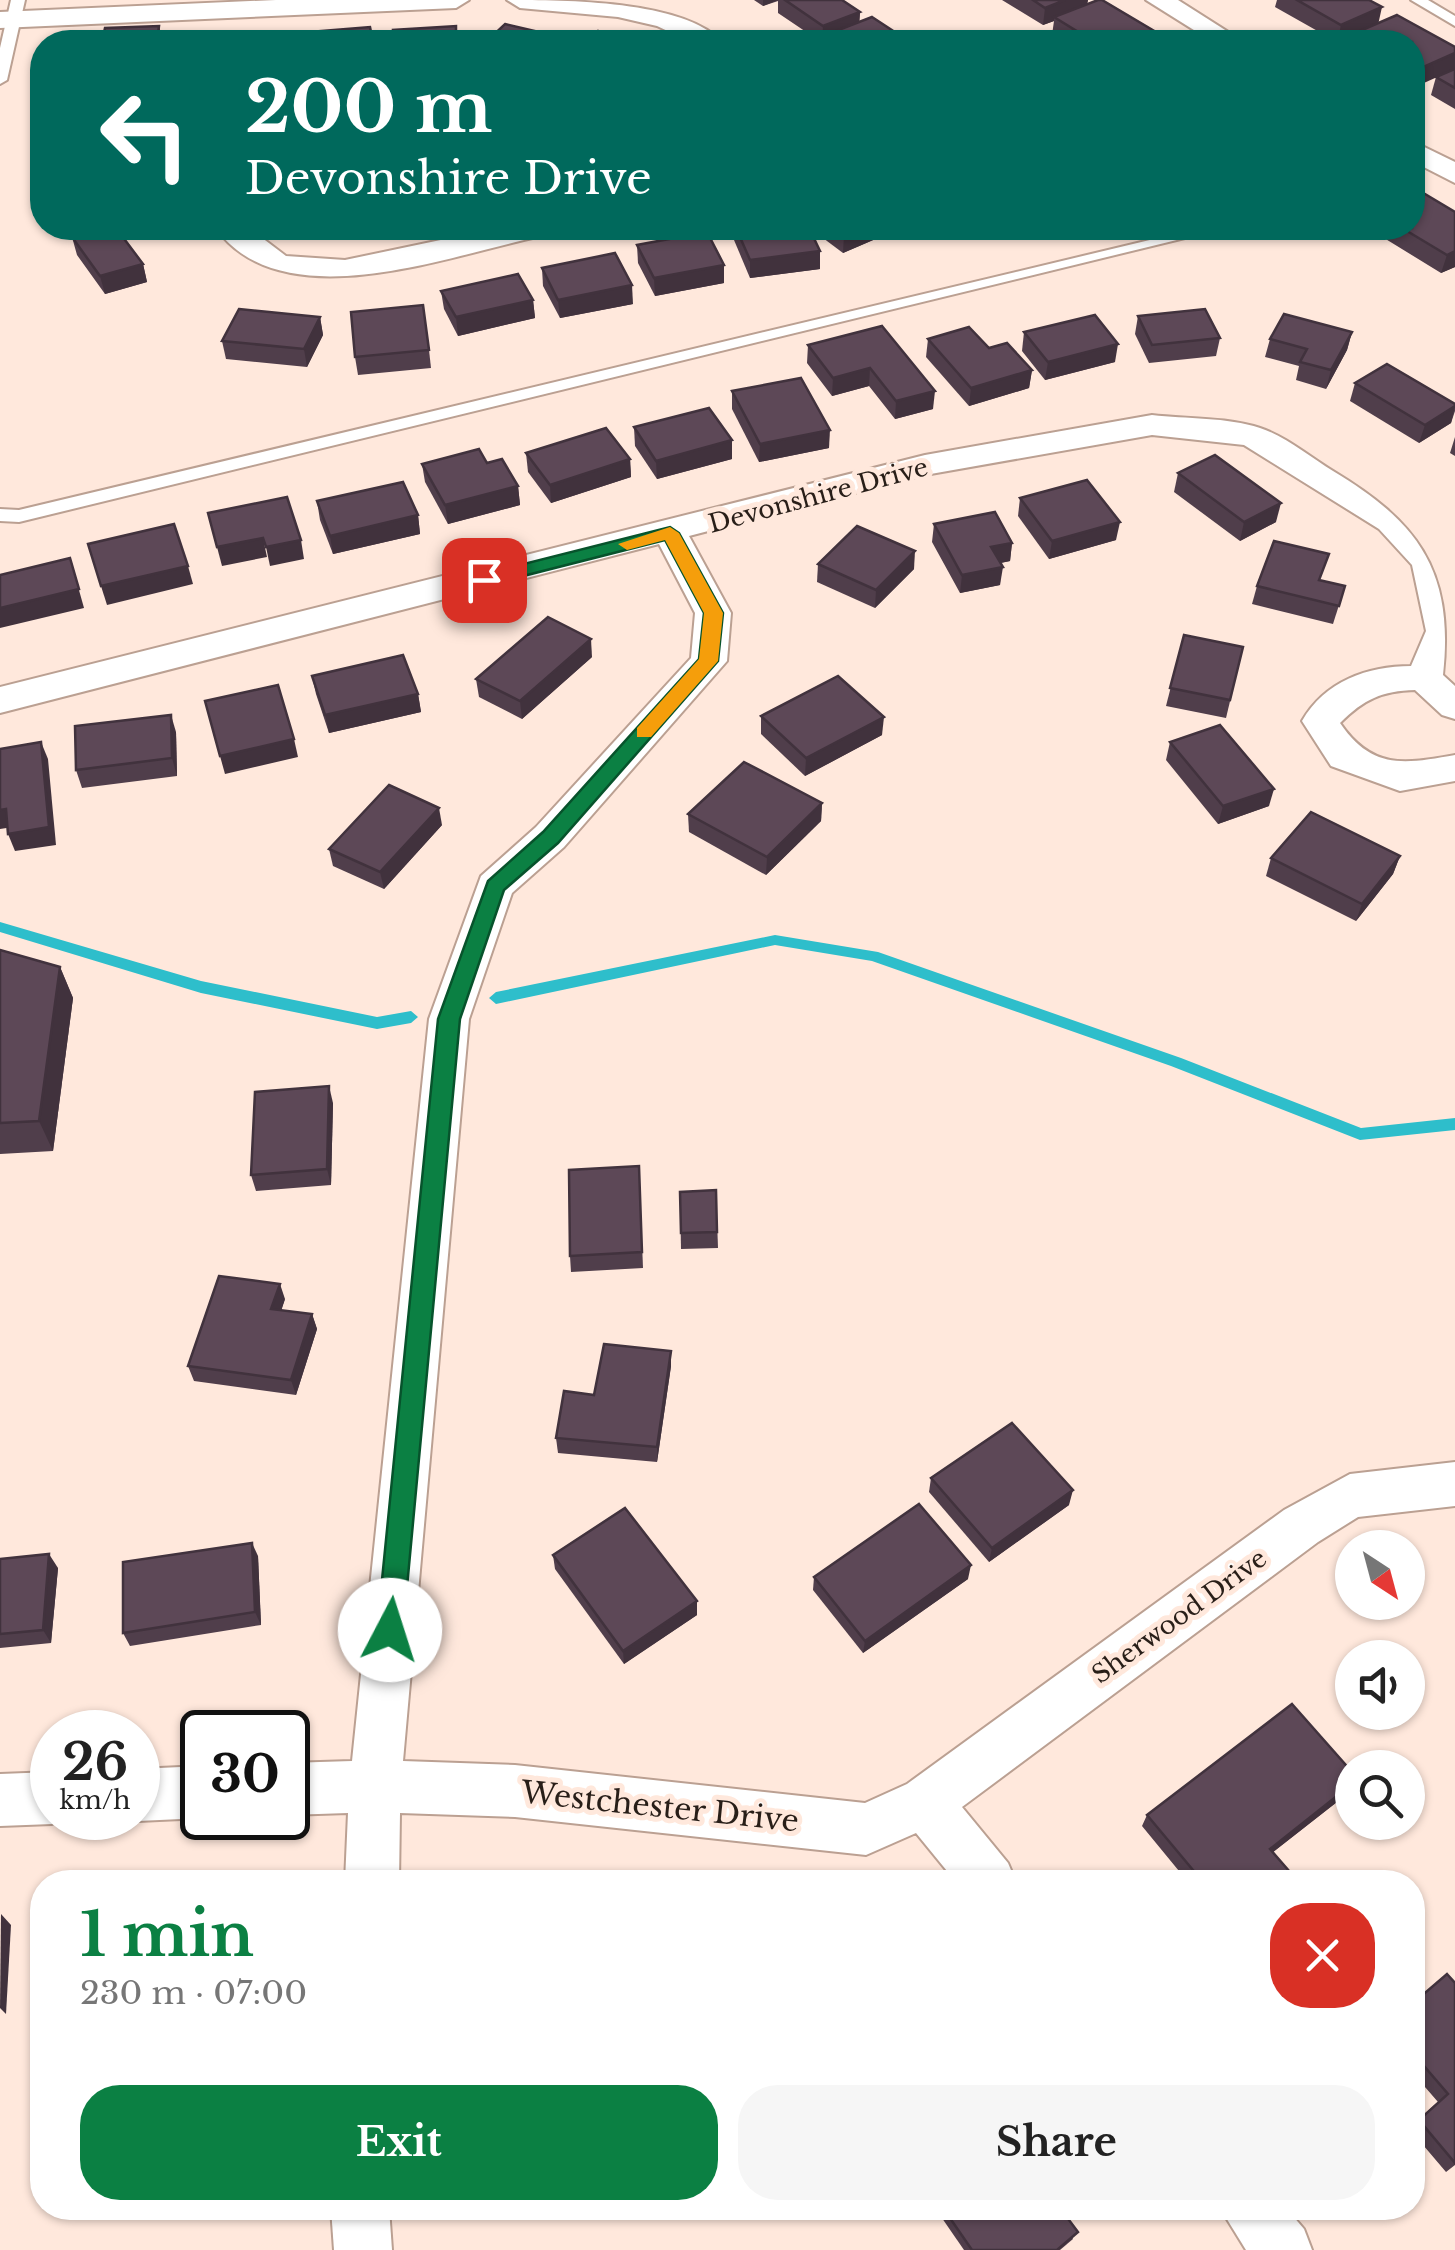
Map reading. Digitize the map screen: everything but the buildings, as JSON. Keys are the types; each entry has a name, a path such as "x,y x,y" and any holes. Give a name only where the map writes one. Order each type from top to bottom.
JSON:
{"street":[{"path":"11,13 456,0"},
{"path":"520,0 604,8 685,25 692,30"},
{"path":"1160,0 1211,30"},
{"path":"1425,157 1455,174"},
{"path":"247,240 278,264 345,269 481,240"},
{"name":"Devonshire Drive","path":"0,700 926,465 1152,424 1252,436 1391,521 1428,562 1444,630 1424,678"},
{"path":"372,1870 375,1786 449,1019 495,886 550,838 708,661 713,613 670,533"},
{"path":"1455,706 1424,678 1374,678 1347,694 1320,721 1344,757 1400,778 1455,768"},
{"name":"Sherwood Drive","path":"924,1802 1350,1496 1455,1484"},
{"name":"Westchester Drive","path":"310,1788 375,1786 516,1792 866,1829 924,1802"},
{"path":"0,1800 30,1799"},
{"path":"924,1802 979,1870"},
{"path":"361,2220 363,2250"},
{"path":"1259,2220 1283,2250"}],"lane":[{"path":"1418,0 1455,22"},
{"path":"0,80 11,13"},
{"path":"0,516 19,516 1168,240"}],"waterway":[{"path":"0,927 201,987 377,1023 411,1017"},
{"path":"496,998 775,940 873,956 1176,1062 1360,1134 1455,1124"}],"slow traffic":[{"path":"627,544 670,533 713,613 708,661 644,733"}],"route":[{"path":"390,1630 449,1019 495,886 550,838 708,661 713,613 670,533 484,580"}]}
